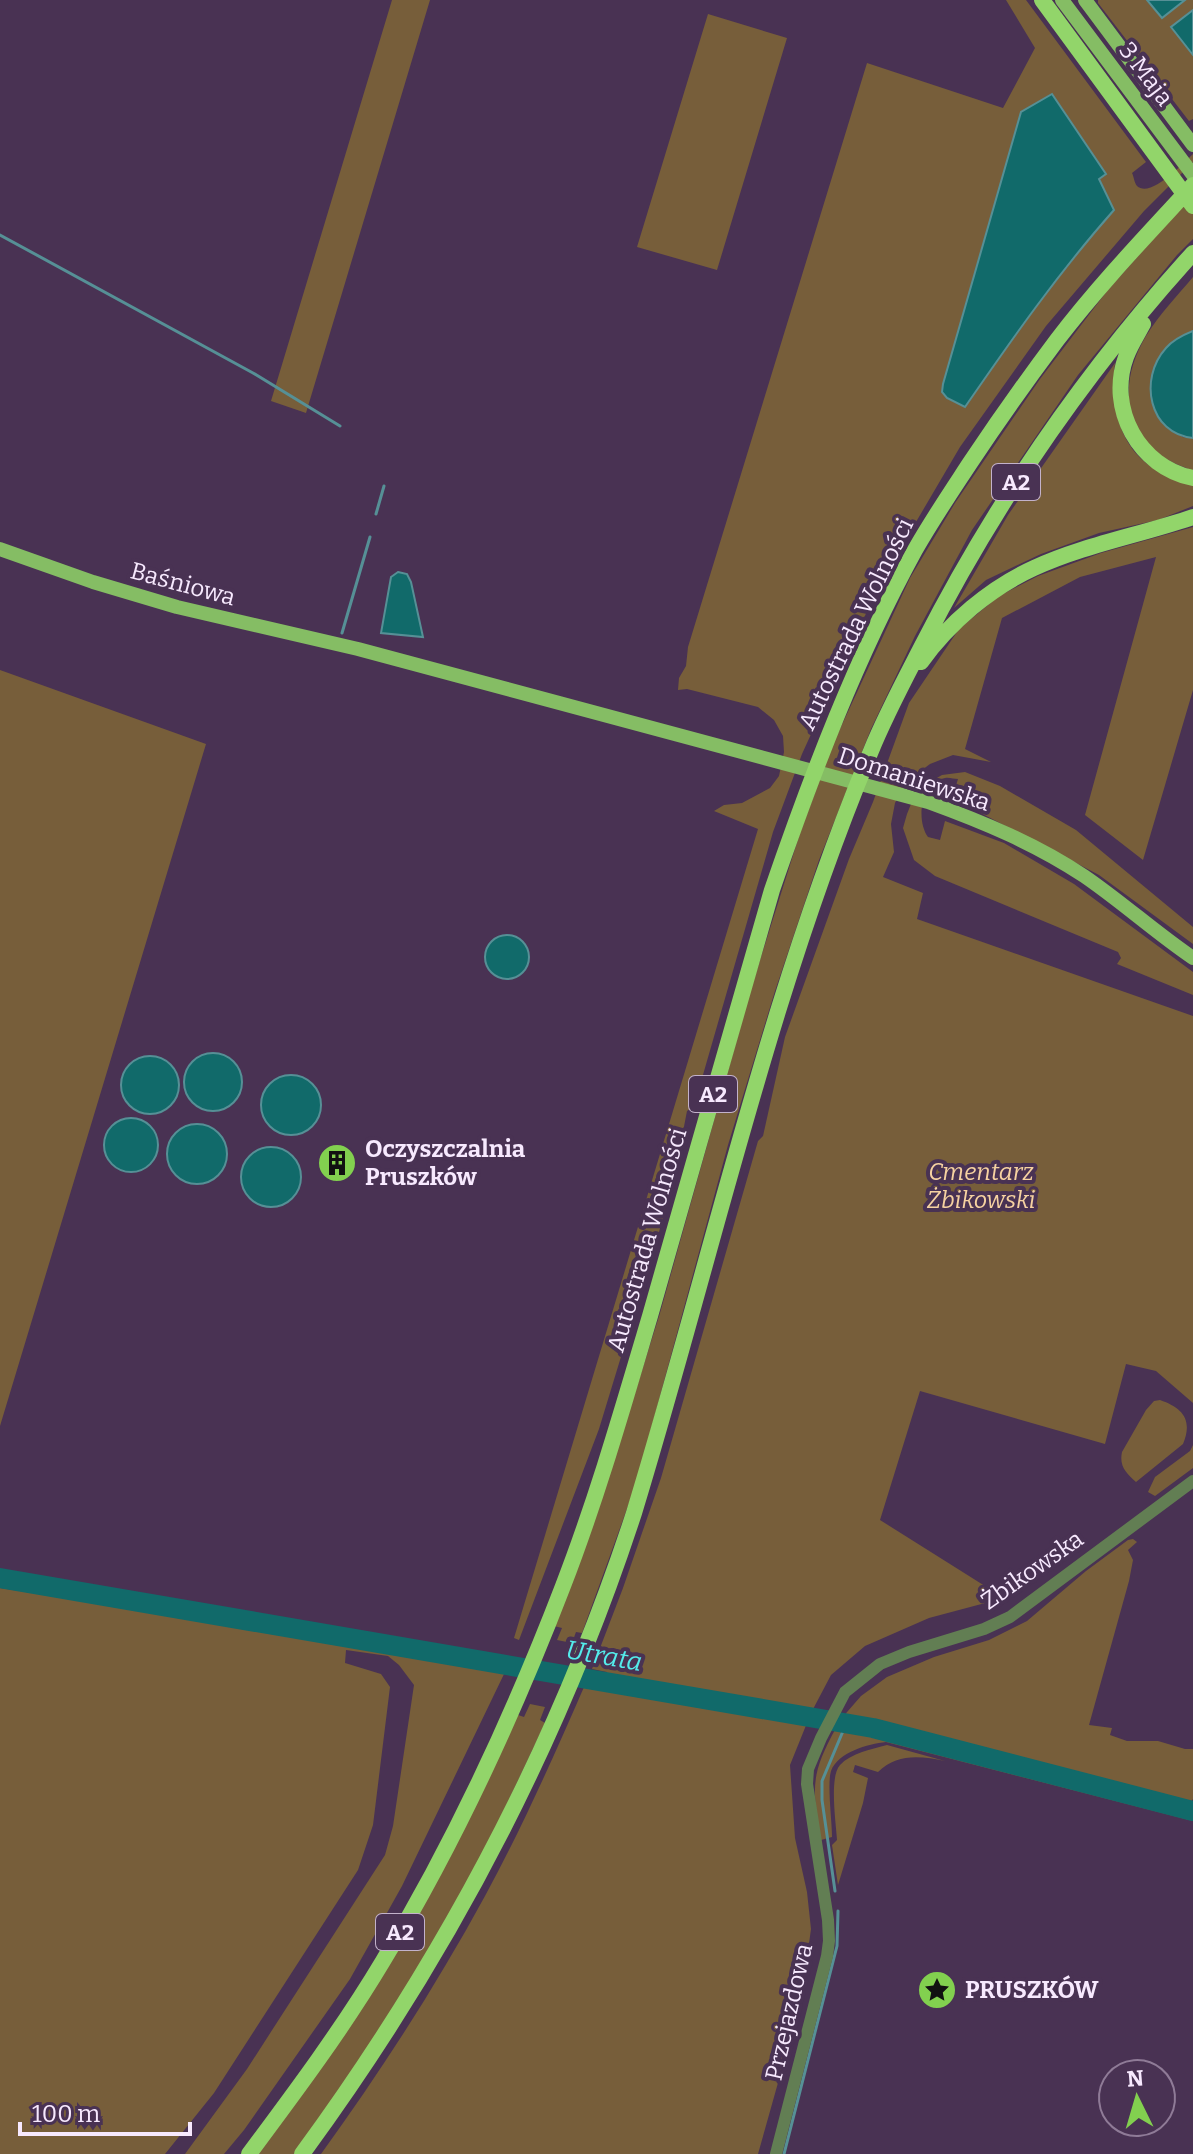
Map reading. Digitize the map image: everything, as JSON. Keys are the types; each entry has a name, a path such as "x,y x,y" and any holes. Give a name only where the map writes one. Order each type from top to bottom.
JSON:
{"highway":[{"path":"1042,0 1177,167 1193,206"},
{"name":"Autostrada Wolności","path":"249,2154 310,2073 389,1952 467,1808 539,1647 621,1415 772,890 826,742 862,660 914,552 997,423 1058,339 1193,185"},
{"name":"A2","path":"302,2154 384,2037 442,1941 508,1818 581,1655 634,1513 769,1037 820,880 896,696 942,607 1005,497 1079,392 1193,253"},
{"path":"1163,286 1126,358 1121,379 1121,401 1130,431 1149,457 1176,473 1193,478"},
{"path":"896,696 926,655 957,621 988,595 1032,569 1058,559 1193,517"}],"main road":[{"name":"3 Maja","path":"1062,0 1177,167 1193,175"},
{"name":"3 Maja","path":"1085,0 1193,145"},
{"name":"Baśniowa","path":"0,549 177,607 358,649"},
{"name":"Domaniewska","path":"358,649 928,802 973,818 1053,856 1193,958"}],"street":[{"name":"Żbikowska","path":"821,1738 845,1692 880,1664 984,1629 1010,1617 1193,1481"},
{"name":"Przejazdowa","path":"776,2154 829,1941 807,1784 808,1769 821,1738"}],"green space":[{"path":"392,0 430,0 306,413 271,401"},
{"path":"1006,0 1026,0 1146,162 1132,173 1137,186 1143,189 1158,184 1193,154 1193,162 1144,211 1046,326 960,447 879,585 802,754 773,832 694,1106 687,1111 659,1232 599,1429 519,1640 514,1638 758,829 714,811 724,805 742,803 770,788 779,776 784,752 783,736 774,720 758,707 687,689 678,690 679,678 686,666 688,647 867,63 1003,108 1035,48","holes":["1052,94 1106,174 1099,178 1114,210 1055,282 965,406 942,392 1021,112"]},
{"path":"1098,0 1147,0 1162,18 1185,0 1193,0 1193,10 1171,27 1193,55 1193,119 1189,121"},
{"path":"708,14 787,38 717,270 637,247"},
{"path":"1193,197 1193,239 1078,375 972,530 915,636 871,729 819,860 775,991 728,1145 637,1481 582,1633 576,1632 572,1643 557,1640 562,1628 554,1626 629,1412 751,989 800,833 833,744 910,578 955,503 1040,379 1107,291"},
{"path":"1193,277 1193,331 1165,349 1182,437 1193,438 1193,471 1171,462 1146,442 1131,414 1129,383 1132,367 1146,336"},
{"path":"1115,363 1116,408 1125,437 1133,450 1157,470 1193,483 1193,506 1158,520 1099,533 1041,554 986,580 954,608 1008,515"},
{"name":"Cmentarz Żbikowski","path":"1193,527 1193,690 1143,860 1085,815 1156,557 1080,577 1002,618 965,749 991,762 953,755 930,764 906,782 895,803 891,824 894,852 883,877 923,893 917,919 1193,1016 1193,1403 1156,1371 1126,1364 1105,1444 920,1391 880,1520 1004,1598 929,1618 865,1646 831,1675 811,1713 790,1765 795,1838 807,1892 811,1929 801,2001 758,2154 321,2154 407,2028 466,1930 524,1819 584,1687 602,1689 607,1672 592,1669 661,1478 758,1141 763,1136 785,1037 909,703 959,629 999,596 1038,576 1101,553"},
{"path":"0,670 206,744 0,1426"},
{"path":"965,772 1000,786 1076,830 1193,927 1193,944 1099,875 952,798 958,779 937,781 925,794 922,821 928,837 940,840 945,821 1004,843 1074,884 1193,972 1193,995 1117,964 1121,958 1118,952 935,876 914,860 903,828 915,794 942,775"},
{"path":"1160,1400 1175,1407 1184,1416 1186,1436 1183,1444 1136,1482 1124,1469 1122,1452 1146,1410 1154,1401"},
{"path":"1193,1445 1193,1468 1155,1496 1148,1492 1155,1477 1190,1451"},
{"path":"1133,1539 1137,1542 1128,1550 1133,1560 1129,1581 1089,1725 1112,1728 1110,1735 1127,1741 1158,1741 1193,1749 1193,1799 1190,1803 921,1734 841,1719 861,1696 887,1677 934,1657 989,1640 1027,1621 1086,1571"},
{"path":"0,1588 347,1641 505,1672 402,1886 350,1979 224,2154 185,2154 247,2069 385,1855 393,1826 414,1685 388,1656 346,1650 345,1663 381,1674 390,1687 373,1825 358,1870 214,2093 165,2154 0,2154"},
{"path":"530,1704 545,1707 540,1720 545,1723 476,1867 429,1951 294,2154 258,2154 305,2090 518,1715 524,1717"},
{"path":"836,1728 913,1743 1193,1816 1193,1821 886,1742 854,1750 835,1764 829,1785 832,1837 821,1840 815,1782 821,1758"},
{"path":"887,1745 945,1761 918,1757 901,1759 878,1772 855,1765 853,1772 868,1778 838,1885 832,1845 837,1840 834,1801 837,1771 850,1757"}],"shaded area":[{"path":"1147,0 1185,0 1162,18"},
{"path":"1193,10 1193,55 1171,27"},
{"path":"1052,94 1106,174 1099,179 1114,210 1055,282 965,407 947,398 942,392 943,384 1021,112"},
{"path":"1193,331 1193,438 1166,427 1152,403 1151,389 1157,361 1166,348"},
{"path":"398,572 407,574 411,582 423,637 381,633 391,577"},
{"path":"507,935 522,942 529,957 522,972 507,979 492,972 485,957 492,942"},
{"path":"213,1053 234,1061 242,1082 234,1103 213,1111 192,1103 184,1082 192,1061"},
{"path":"150,1056 170,1065 179,1085 170,1105 150,1114 130,1105 121,1085 130,1065"},
{"path":"291,1075 302,1077 312,1084 319,1094 319,1116 312,1126 302,1133 291,1135 280,1133 270,1126 263,1116 261,1105 263,1094 270,1084 280,1077"},
{"path":"131,1118 150,1126 158,1145 150,1164 131,1172 112,1164 104,1145 112,1126"},
{"path":"197,1124 209,1126 218,1133 225,1142 225,1166 218,1175 209,1182 197,1184 185,1182 176,1175 169,1166 167,1154 169,1142 176,1133 185,1126"},
{"path":"271,1147 292,1156 301,1177 292,1198 271,1207 250,1198 241,1177 250,1156"}],"waterway":[{"path":"0,235 253,373 340,426"},
{"path":"376,514 384,486"},
{"path":"342,633 370,537"},
{"name":"Utrata","path":"0,1578 873,1728 1193,1811"},
{"path":"835,1891 822,1781 846,1724"},
{"name":"Utrata","path":"1190,1810 1193,1804"},
{"path":"784,2154 837,1946 838,1911"}],"place":[{"name":"Oczyszczalnia Pruszków","path":"337,1163"},
{"name":"PRUSZKÓW","path":"937,1990"}]}
